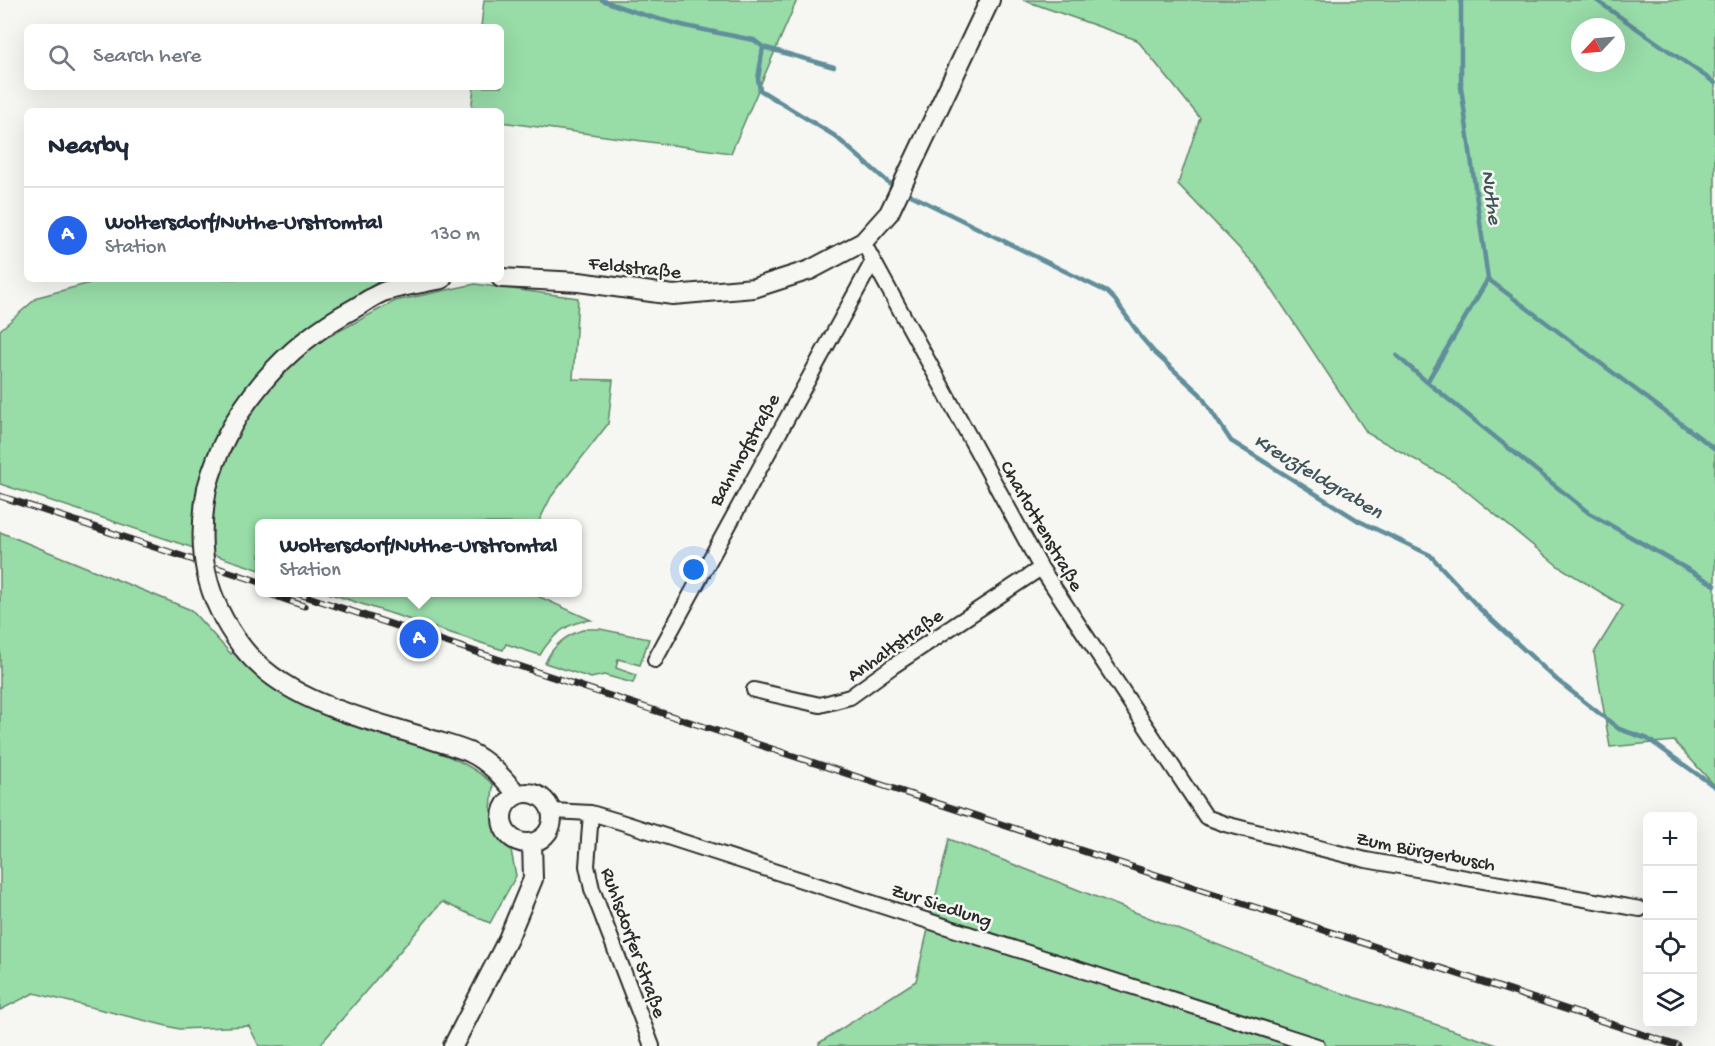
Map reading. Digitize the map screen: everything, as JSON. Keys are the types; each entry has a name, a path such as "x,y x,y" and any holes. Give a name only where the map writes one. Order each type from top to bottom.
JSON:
{"street":[{"path":"863,242 889,213 990,0"},
{"name":"Charlottenstraße","path":"863,242 1041,568 1206,817"},
{"name":"Feldstraße","path":"504,278 579,282 673,295 754,288 810,270 863,242"},
{"name":"Bahnhofstraße","path":"655,660 873,261"},
{"path":"428,282 383,292 327,323 291,352 257,388 234,422 217,456 207,488 201,534 204,565 216,604 242,647 270,674 301,694 341,710 470,753 499,773 518,794"},
{"name":"Anhaltstraße","path":"754,690 820,705 850,698 893,666 1041,568"},
{"path":"535,793 548,803 552,811 550,828 546,835 532,843 515,840 504,828 503,812 511,799 518,794 535,793"},
{"name":"Zur Siedlung","path":"552,811 591,813 1317,1046"},
{"name":"Ruhlsdorfer Straße","path":"591,813 587,866 590,878 652,1046"},
{"name":"Zum Bürgerbusch","path":"1206,817 1225,824 1366,860 1641,909"},
{"path":"453,1046 508,939 533,879 532,843"}],"green space":[{"path":"484,0 797,0 731,153 504,122 504,108 471,108 474,90 504,90 504,24 481,24"},
{"path":"1023,0 1715,0 1715,786 1674,741 1610,747 1594,653 1623,606 1558,566 1454,481 1367,433 1257,267 1178,184 1200,118 1137,40"},
{"path":"94,282 377,282 378,284 320,318 330,336 395,301 475,284 578,298 573,379 613,380 608,424 551,497 540,519 255,519 255,568 0,484 0,330 38,297"},
{"path":"0,532 191,610 231,654 234,652 269,685 311,709 451,757 483,776 493,784 491,811 509,840 516,876 490,923 442,902 319,1046 259,1046 249,1026 179,1029 34,993 0,1010"},
{"path":"340,597 540,597 591,620 582,621 561,631 540,655 506,644 503,650"},
{"path":"586,629 600,629 649,639 640,665 618,659 616,668 636,675 633,683 604,675 591,678 545,663 561,641"},
{"path":"949,839 1333,990 1500,1046 819,1046 819,1043 916,981"}],"waterway":[{"name":"Nuthe","path":"602,0 658,19 754,40 763,47 834,67"},
{"name":"Nuthe","path":"1461,0 1461,87 1488,279 1427,382 1589,513 1715,585"},
{"path":"1596,0 1715,83"},
{"name":"Kreuzfeldgraben","path":"763,47 758,79 760,90 835,136 889,183"},
{"name":"Kreuzfeldgraben","path":"911,195 1107,292 1154,352 1200,394 1231,441 1359,521 1430,555 1480,609 1557,680 1619,729 1648,739 1715,787"},
{"path":"1488,279 1715,449"},
{"name":"Nuthe","path":"1397,356 1427,382"}],"railway":[{"path":"0,496 255,580"},
{"path":"278,597 304,606"},
{"path":"308,597 1678,1046"}],"place":[{"name":"Woltersdorf/Nuthe-Urstromtal","path":"419,639"}]}
